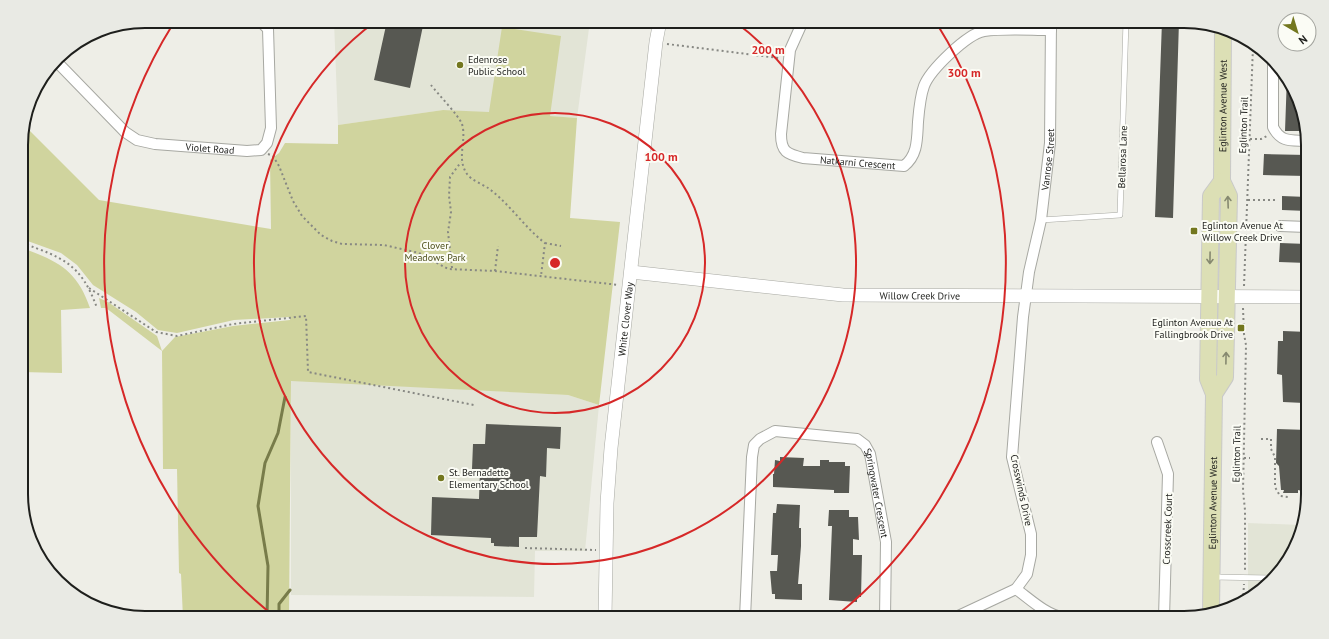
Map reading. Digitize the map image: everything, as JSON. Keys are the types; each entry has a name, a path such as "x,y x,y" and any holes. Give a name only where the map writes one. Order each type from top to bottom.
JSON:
{"main road":[{"name":"Eglinton Avenue West","path":"1214,394 1225,377 1228,196 1222,181 1223,35"},
{"name":"Eglinton Avenue West","path":"1211,608 1214,394 1208,379 1211,196 1222,181"}],"street":[{"path":"261,150 268,143 271,128 268,30 266,28"},
{"name":"White Clover Way","path":"605,611 607,503 611,448 659,28"},
{"name":"Natkarni Crescent","path":"800,28 790,50 788,60 781,134 781,144 783,150 791,155 803,158 904,166 911,161 916,150 920,105 925,84 950,54 965,40 982,31 1016,28"},
{"name":"Vanrose Street","path":"1026,295 1029,272 1041,220 1050,143 1051,28"},
{"name":"Violet Road","path":"59,65 125,132 137,140 155,144 247,151 261,150"},
{"path":"1273,69 1273,127 1275,132 1283,140 1301,141"},
{"path":"1280,226 1301,227"},
{"name":"Willow Creek Drive","path":"631,272 843,295 1301,297"},
{"name":"Crosswinds Drive","path":"1016,589 1027,574 1031,555 1031,534 1012,457 1026,295"},
{"name":"Springwater Crescent","path":"745,611 752,457 754,445 760,438 776,431 857,439 865,444 870,454 886,542 885,611"},
{"name":"Crosscreek Court","path":"1158,442 1168,474 1164,611"},
{"path":"969,611 1016,589 1046,611"}],"lane":[{"name":"Bellarosa Lane","path":"1041,220 1120,214 1126,28"},
{"path":"1212,577 1266,578"}],"path":[{"path":"656,42 788,60"},
{"name":"Eglinton Trail","path":"1244,276 1253,51"},
{"path":"431,85 447,105 456,113 462,123 463,137 461,162 468,176 498,195 533,234 546,243 561,246"},
{"path":"1250,139 1261,139 1275,132"},
{"path":"261,150 272,156 302,216 321,235 342,244 384,245 419,253 452,269 495,271 630,287"},
{"path":"452,269 448,232 451,212 449,196 450,177 461,162"},
{"path":"1248,200 1278,200"},
{"path":"541,276 546,243"},
{"path":"28,245 68,263 89,288 97,308"},
{"path":"495,271 498,246"},
{"path":"89,288 156,332 177,336 233,324 306,316 308,372 474,405"},
{"name":"Eglinton Trail","path":"1243,308 1246,345 1244,458 1245,578 1244,594"},
{"path":"1261,439 1271,439 1271,449 1275,454 1276,490 1280,496 1288,497"},
{"path":"1244,458 1250,458"},
{"path":"525,548 606,550"}],"shaded area":[{"name":"Edenrose Public School","path":"334,28 589,28 577,118 443,110 338,125"},
{"name":"St. Bernadette Elementary School","path":"291,380 568,395 599,405 585,551 535,551 534,597 291,595"},
{"path":"1248,523 1297,525 1292,539 1277,565 1267,577 1248,592"}],"green space":[{"name":"Clover Meadows Park","path":"502,28 561,36 550,116 577,118 570,218 620,222 599,405 568,395 291,381 289,611 183,611 181,574 179,573 177,469 163,469 162,351 175,337 233,326 290,320 290,317 234,320 177,333 158,330 136,312 93,285 77,265 61,253 28,241 29,130 99,200 271,229 270,160 279,153 285,143 338,144 338,125 443,110 489,112"},
{"path":"28,250 56,263 65,269 79,284 90,308 61,310 62,373 28,372"},
{"path":"99,298 108,302 157,336 162,351 106,308 101,308"}],"building":[{"path":"385,28 423,28 410,88 374,80"},
{"path":"1162,28 1179,28 1173,218 1155,217"},
{"path":"1287,89 1297,114 1300,131 1285,131"},
{"path":"1264,154 1301,155 1301,176 1263,175"},
{"path":"1282,196 1301,197 1301,211 1282,210"},
{"path":"1280,243 1301,244 1301,263 1279,262"},
{"path":"1283,331 1301,332 1301,403 1283,402 1282,375 1277,374 1278,341 1283,341"},
{"path":"486,424 561,427 560,449 547,448 546,477 540,476 537,537 519,537 519,547 494,546 494,543 491,543 491,538 431,535 432,497 479,499 480,469 472,469 473,444 485,444"},
{"path":"1277,429 1301,430 1301,491 1298,490 1298,493 1283,493 1284,490 1281,490 1279,466 1276,463"},
{"path":"780,457 804,458 803,466 820,466 820,460 829,460 829,462 845,462 845,466 850,466 849,493 834,493 834,490 773,487 775,460 780,461"},
{"path":"777,504 800,505 799,528 801,528 801,546 798,584 802,584 802,600 775,599 775,594 772,594 770,571 777,571 778,555 771,555 773,513 776,513"},
{"path":"829,510 849,510 849,517 858,517 859,540 853,539 853,555 862,555 861,597 857,597 857,602 829,600 832,526 828,526"}],"waterway":[{"path":"267,611 268,566 258,506 265,463 278,433 285,397"},
{"path":"279,611 279,604 290,590"}],"place":[{"name":"Edenrose Public School","path":"460,65"},
{"name":"Eglinton Avenue At Willow Creek Drive","path":"1194,231"},
{"name":"Eglinton Avenue At Fallingbrook Drive","path":"1241,328"},
{"name":"St. Bernadette Elementary School","path":"441,478"}]}
